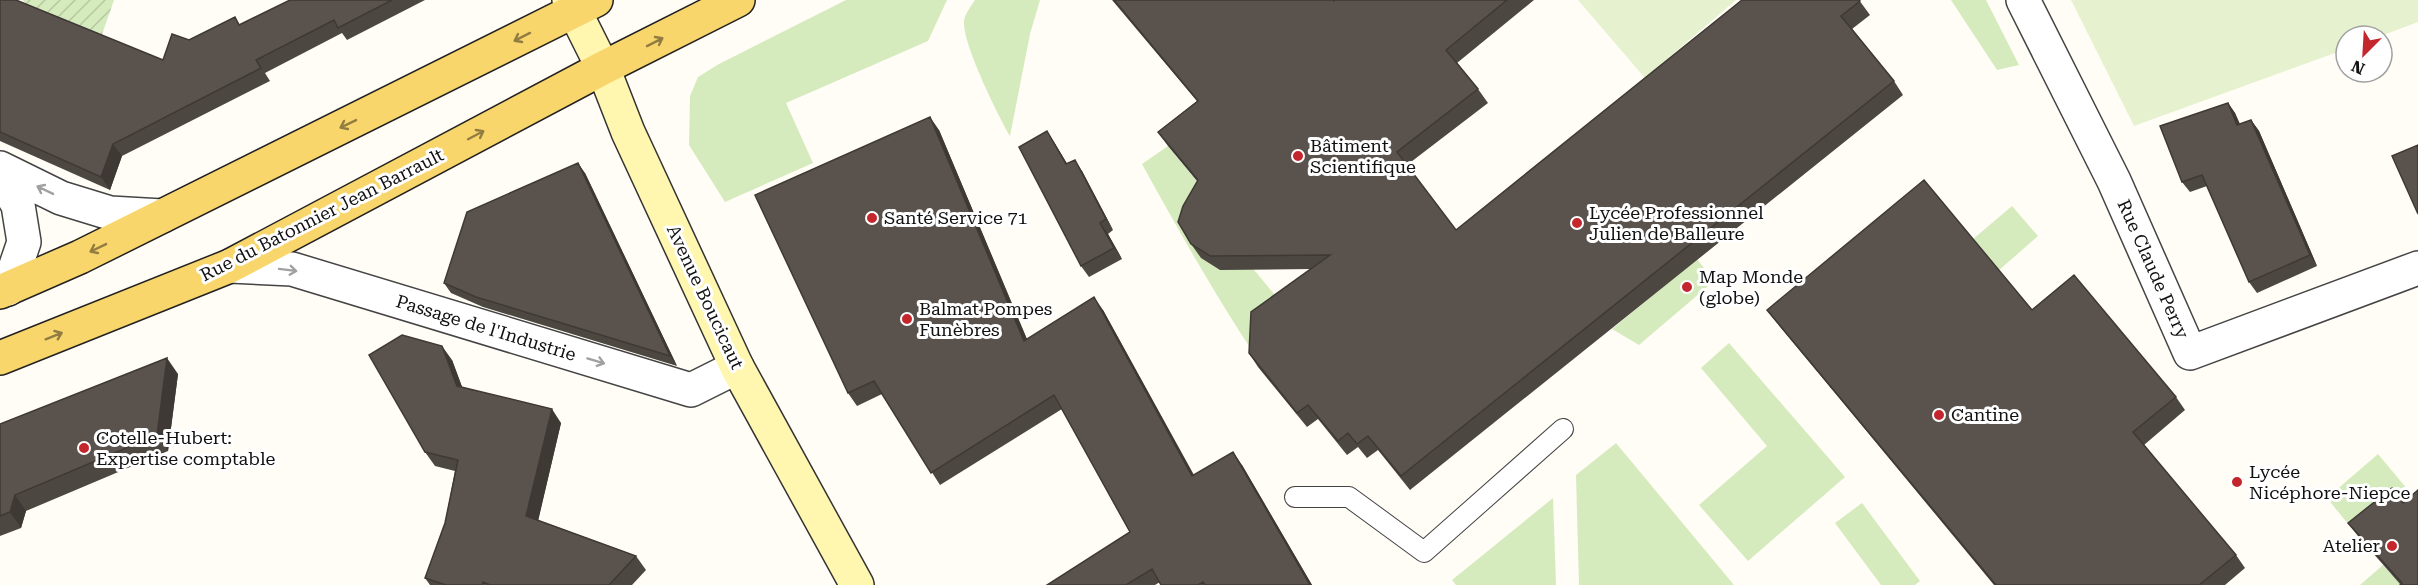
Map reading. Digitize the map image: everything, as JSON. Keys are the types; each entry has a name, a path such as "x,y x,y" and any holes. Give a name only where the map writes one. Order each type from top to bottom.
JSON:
{"main road":[{"name":"Rue du Batonnier Jean Barrault","path":"0,358 230,266 603,68 738,0"},
{"name":"Avenue Boucicaut","path":"580,4 628,132 737,367 857,585"},
{"path":"4,290 80,257 580,4"}],"street":[{"name":"Rue Claude Perry","path":"2023,0 2114,182 2190,353 2418,268"},
{"path":"0,168 61,198 110,213 162,216"},
{"path":"0,175 18,204 24,242 4,290"},
{"name":"Passage de l'Industrie","path":"230,266 292,269 692,390 737,367"}],"lane":[{"path":"1295,497 1349,497 1424,552 1563,429"}],"green space":[{"path":"23,0 114,0 99,43 31,15"},
{"path":"846,0 947,0 928,41 786,103 813,163 725,202 689,145 690,96 698,77 719,64"},
{"path":"975,0 1040,0 1030,34 1010,136 982,79 965,31 964,21"},
{"path":"1578,0 1736,0 1645,78"},
{"path":"1951,0 1986,0 2019,65 1997,70"},
{"path":"2071,0 2418,0 2418,22 2394,31 2394,24 2334,24 2334,53 2134,126"},
{"path":"1168,146 1209,196 1192,244 1201,258 1250,265 1305,331 1310,408 1298,416 1235,324 1142,164"},
{"path":"2012,206 2038,236 1998,271 1972,240"},
{"path":"1697,259 1714,281 1639,345 1612,329"},
{"path":"1729,343 1845,477 1748,561 1699,505 1767,446 1701,368"},
{"path":"1616,443 1734,585 1579,585 1576,475"},
{"path":"2378,454 2418,502 2418,512 2402,502 2358,536 2327,498"},
{"path":"1553,498 1556,585 1456,585 1452,580"},
{"path":"1862,503 1920,581 1915,585 1881,585 1835,523"},
{"path":"2418,555 2418,585 2360,585 2383,565 2392,575"}],"building":[{"path":"0,0 16,0 163,60 172,34 189,40 235,17 239,25 290,0 392,0 338,28 334,20 256,60 261,68 113,144 101,177 0,132"},
{"path":"1114,0 1507,0 1446,50 1478,89 1397,152 1456,230 1742,0 1859,0 1841,16 1894,81 1401,476 1368,436 1357,444 1348,433 1338,441 1308,405 1297,413 1249,353 1251,312 1330,255 1210,256 1191,244 1178,222 1183,206 1198,180 1158,132 1198,101"},
{"path":"2228,103 2237,125 2251,120 2310,255 2249,282 2202,175 2182,182 2160,126"},
{"path":"930,117 1024,341 1094,297 1192,476 1233,452 1310,585 1205,585 1203,582 1198,585 1161,585 1152,569 1126,585 1047,585 1130,532 1054,395 931,473 874,381 848,393 755,195"},
{"path":"1047,131 1066,164 1075,160 1106,219 1100,223 1114,248 1081,266 1019,147"},
{"path":"2418,145 2418,214 2392,156"},
{"path":"578,163 670,356 476,297 444,283 467,212"},
{"name":"Cantine","path":"1924,180 2032,310 2074,275 2176,397 2133,432 2236,555 2199,585 1996,585 1767,310"},
{"path":"402,335 442,346 457,386 552,409 526,516 636,556 609,585 490,585 483,582 482,585 446,585 425,578 445,523 458,460 425,452 369,355"},
{"name":"Cotelle-Hubert: Expertise comptable","path":"167,358 157,435 15,495 10,512 0,516 0,424"},
{"name":"Atelier","path":"2392,488 2403,503 2418,490 2418,585 2400,585 2402,583 2348,523"}],"place":[{"name":"Bâtiment Scientifique","path":"1298,156"},
{"name":"Santé Service 71","path":"872,218"},
{"name":"Lycée Professionnel Julien de Balleure","path":"1577,223"},
{"name":"Map Monde (globe)","path":"1687,287"},
{"name":"Balmat Pompes Funèbres","path":"907,319"},
{"name":"Cantine","path":"1939,415"},
{"name":"Cotelle-Hubert: Expertise comptable","path":"84,448"},
{"name":"Lycée Nicéphore-Niepce","path":"2237,482"},
{"name":"Atelier","path":"2392,546"}]}
